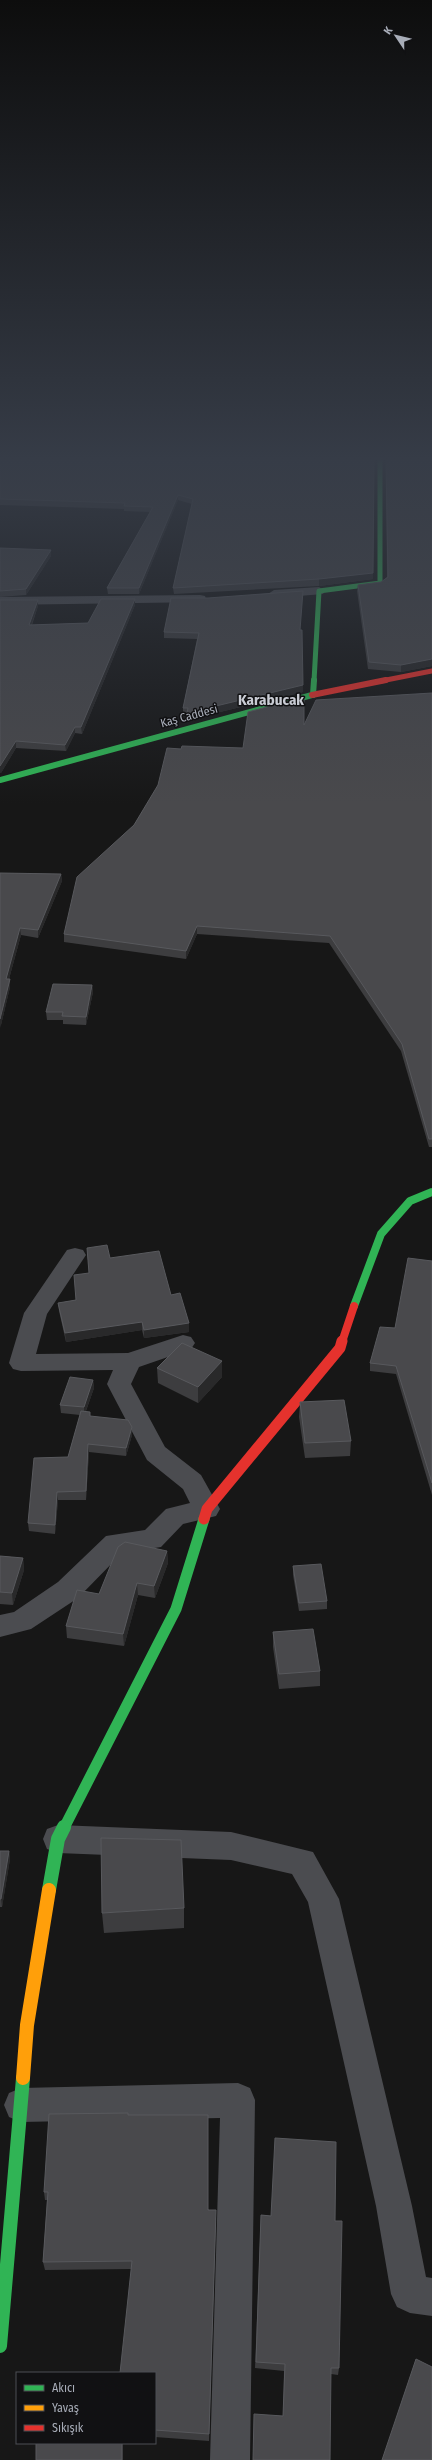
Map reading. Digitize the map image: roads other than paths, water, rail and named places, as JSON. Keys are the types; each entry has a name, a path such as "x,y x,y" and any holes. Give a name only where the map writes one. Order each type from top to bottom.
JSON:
{"street":[{"path":"264,595 319,591 380,583 380,575"},
{"path":"313,695 319,591"},
{"path":"0,601 216,598"},
{"name":"Kaş Caddesi","path":"0,780 313,695 432,671"},
{"path":"0,2346 27,2025 58,1839 176,1609 207,1510 340,1348 361,1284 381,1234 410,1201 432,1192"},
{"path":"75,1255 36,1313 21,1363 129,1362 183,1343"},
{"path":"129,1362 119,1384 156,1453 192,1482 207,1510"},
{"path":"0,1626 21,1621 68,1590 115,1543 152,1540 175,1516 207,1510"},
{"path":"58,1839 231,1846 302,1862 323,1899 394,2206 410,2294 432,2297"},
{"path":"21,2105 238,2100 230,2460"}],"district":[{"name":"Karabucak","path":"271,700"}]}
